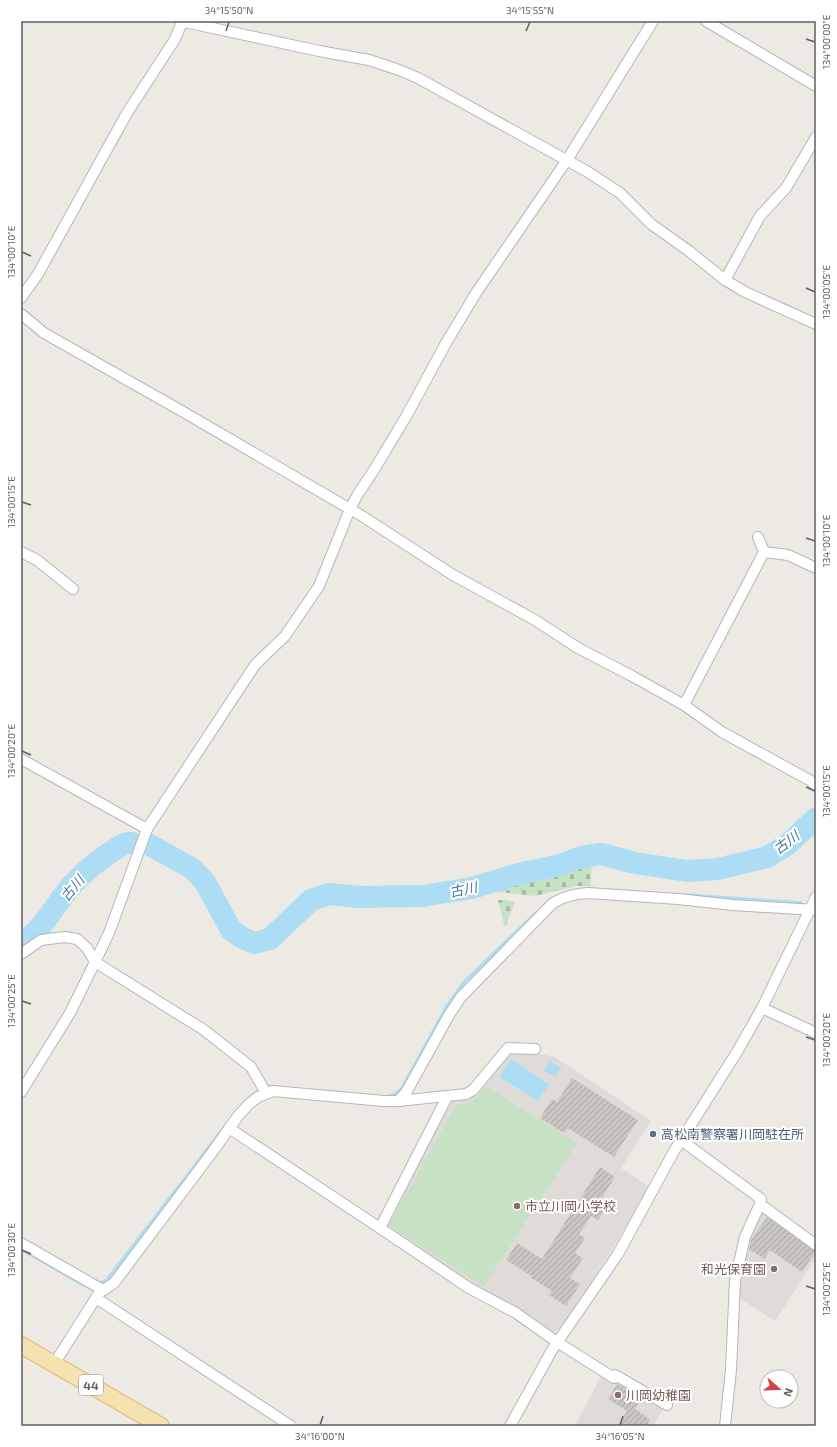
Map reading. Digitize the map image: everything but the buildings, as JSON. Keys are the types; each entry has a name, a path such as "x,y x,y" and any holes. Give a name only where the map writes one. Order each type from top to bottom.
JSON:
{"main road":[{"name":"44","path":"21,1345 161,1426"}],"street":[{"path":"21,1092 70,1013 109,933 147,828 255,665 285,636 320,586 350,509 407,415 446,343 476,293 568,160 653,21"},
{"path":"706,21 816,86"},
{"path":"21,298 38,274 127,112 175,39 181,22 369,60 418,78 514,132 568,160 620,193 651,224 689,251 725,280 745,292 816,324"},
{"path":"725,280 760,216 786,188 816,137"},
{"path":"21,314 44,333 350,509 453,575 535,620 578,648 684,705 722,732 811,781 816,786"},
{"path":"684,705 764,552 758,537"},
{"path":"21,552 38,560 73,589"},
{"path":"764,552 788,555 816,568"},
{"path":"21,759 147,828"},
{"path":"398,1101 407,1091 449,1015 471,984 553,903 564,897 588,893 813,910"},
{"path":"510,1426 557,1342 618,1254 681,1140 762,1008 813,910 816,897"},
{"path":"21,954 41,940 64,937 77,939 87,948 95,962 204,1030 251,1067 266,1093"},
{"path":"762,1008 816,1033"},
{"path":"54,1364 96,1298 103,1290 114,1282 249,1104 266,1093 273,1091 384,1101 447,1097 466,1094 473,1090 508,1048 535,1049"},
{"path":"380,1228 447,1097"},
{"path":"230,1128 469,1288 516,1313 557,1342 614,1378 615,1376 667,1405"},
{"path":"681,1140 761,1199 745,1237 735,1280 731,1370 725,1426"},
{"path":"760,1204 816,1245"},
{"path":"21,1243 103,1290"},
{"path":"96,1298 291,1426"}],"shaded area":[{"name":"市立川岡小学校","path":"509,1054 541,1054 555,1057 651,1121 621,1168 649,1187 615,1245 562,1327 554,1332 522,1310 470,1284 385,1225 453,1099 468,1097"},
{"name":"和光保育園","path":"763,1208 816,1248 816,1258 775,1321 739,1298 737,1280 745,1246"},
{"name":"川岡幼稚園","path":"602,1374 617,1378 665,1406 653,1426 575,1426"}],"green space":[{"path":"591,860 599,862 592,865 590,886 576,886 535,896 498,892 499,886"},
{"path":"498,900 515,902 505,928"},
{"path":"487,1087 577,1143 484,1286 389,1225 456,1105 471,1102"}],"water":[{"path":"511,1059 549,1084 538,1101 499,1077"},
{"path":"550,1061 561,1068 555,1077 544,1070"}],"waterway":[{"name":"古川","path":"150,845 193,869 205,882 231,930 254,943 270,939 311,900 329,894 359,897 423,896 472,888 518,874 560,865 581,857 601,854 635,863 687,871 718,869 767,857 787,845 816,818"},
{"name":"古川","path":"21,944 37,930 66,892 87,870 120,846 127,843 132,843"},
{"path":"687,895 801,903"},
{"path":"386,1097 401,1090 447,1006 465,981 536,913"},
{"path":"266,1086 277,1087"},
{"path":"245,1102 259,1090"},
{"path":"97,1284 106,1281 227,1124"},
{"path":"21,1249 82,1284 87,1284"}],"place":[{"name":"高松南警察署川岡駐在所","path":"653,1134"},
{"name":"市立川岡小学校","path":"517,1206"},
{"name":"和光保育園","path":"774,1269"},
{"name":"川岡幼稚園","path":"618,1395"}]}
